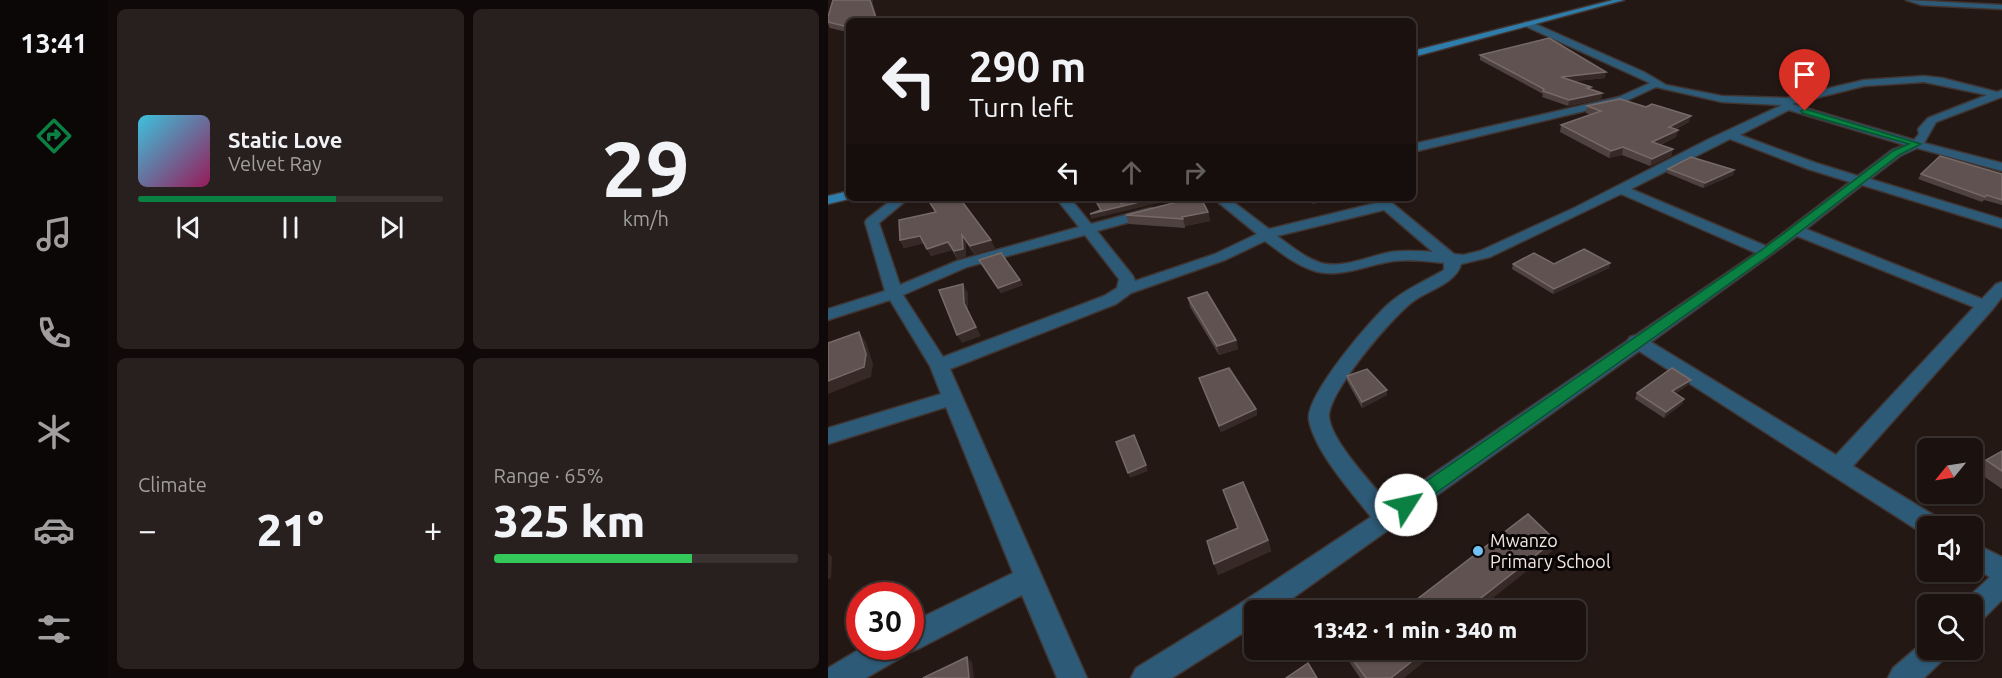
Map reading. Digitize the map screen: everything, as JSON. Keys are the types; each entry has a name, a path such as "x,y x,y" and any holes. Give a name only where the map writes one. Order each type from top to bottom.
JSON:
{"street":[{"path":"1416,53 1621,0"},
{"path":"1909,0 2002,7"},
{"path":"1974,0 2002,7"},
{"path":"1528,24 1641,74 1655,84 1722,99 1787,103 1865,130 2002,167"},
{"path":"1224,201 1291,254 1317,267 1333,269 1412,255 1463,260 1485,254 1623,190 1736,128 1781,111 1787,103 1864,83 1924,79 2000,94"},
{"path":"1416,147 1622,99 1655,84"},
{"path":"1146,678 1248,614 1387,519 1636,341 1767,252 1896,153 1917,144 1932,120 2000,94"},
{"path":"1722,99 1730,108"},
{"path":"1736,128 1812,166 1861,179 2002,224"},
{"path":"1623,190 1767,252"},
{"path":"828,200 846,196"},
{"path":"898,201 872,222 894,293 939,366 954,397 1028,579 1072,678"},
{"path":"1066,201 1127,279 1125,290"},
{"path":"939,366 1110,300 1125,290 1220,257 1268,234 1382,201 1451,260 1453,265 1450,272 1412,293 1395,307 1360,346 1326,394 1319,415 1326,438 1387,519"},
{"path":"828,315 894,293 962,264 1085,228 1168,207"},
{"path":"1795,230 1986,306"},
{"path":"1838,468 2001,289"},
{"path":"1636,341 1917,517"},
{"path":"828,436 954,397"},
{"path":"1983,560 2002,571"},
{"path":"924,631 1028,579"},
{"path":"1983,600 2002,582"},
{"path":"838,678 870,660"},
{"path":"1903,678 1922,660"}],"building":[{"path":"833,0 870,0 876,18 846,18 844,26 828,22"},
{"path":"1549,38 1606,72 1561,77 1602,93 1569,100 1543,91 1544,89 1480,55"},
{"path":"1620,99 1646,107 1652,104 1691,116 1669,127 1678,130 1652,142 1673,149 1652,159 1623,147 1611,151 1561,125 1601,111 1587,106"},
{"path":"1940,156 2002,174 2002,200 1987,195 1985,197 1921,174"},
{"path":"1691,157 1734,170 1705,183 1668,169"},
{"path":"962,201 991,240 970,246 962,235 963,249 954,251 948,242 927,249 920,236 900,240 899,220 936,212 930,203"},
{"path":"1096,201 1119,201 1121,204 1144,201 1090,214 1101,210"},
{"path":"1181,201 1202,201 1208,212 1182,217 1183,219 1126,215"},
{"path":"1584,249 1610,263 1554,289 1513,264 1534,253 1554,264"},
{"path":"1001,253 1020,280 998,288 979,260"},
{"path":"963,284 964,303 976,327 957,335 939,290"},
{"path":"1207,292 1236,340 1217,346 1188,298"},
{"path":"859,332 866,354 864,367 828,381 828,343"},
{"path":"1229,368 1256,409 1219,426 1199,378"},
{"path":"1672,368 1691,380 1672,391 1684,399 1666,412 1637,393"},
{"path":"1367,369 1387,390 1362,402 1347,376"},
{"path":"1134,435 1146,465 1128,473 1116,442"},
{"path":"2002,451 2002,471 1986,460"},
{"path":"1243,482 1268,540 1214,564 1207,541 1238,528 1223,490"},
{"path":"1528,514 1555,540 1478,600 1416,600"},
{"path":"967,657 969,678 923,678"},
{"path":"1353,660 1414,660 1391,678 1366,678"},
{"path":"1308,663 1317,678 1286,678"}],"place":[{"name":"Mwanzo Primary School","path":"1478,551"}],"route":[{"path":"1406,505 1636,341 1767,252 1896,153 1917,144 1805,111"}]}
